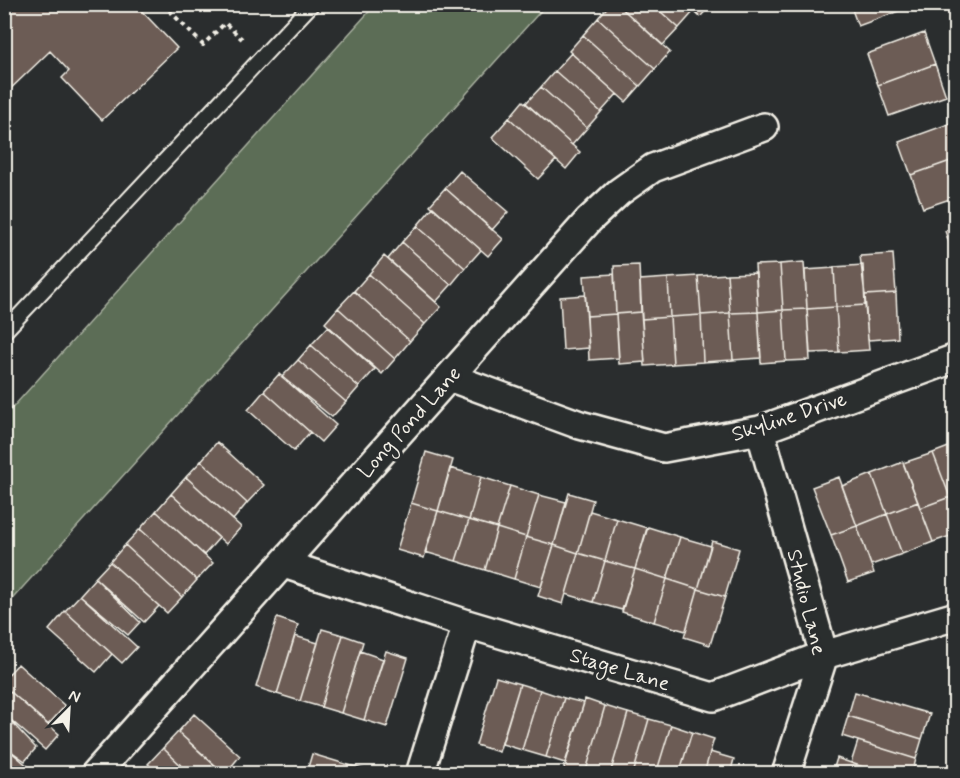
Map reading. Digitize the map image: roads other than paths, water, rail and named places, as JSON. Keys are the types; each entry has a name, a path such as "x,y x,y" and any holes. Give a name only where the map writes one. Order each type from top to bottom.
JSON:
{"street":[{"name":"Long Pond Lane","path":"95,774 589,220 620,192 654,168 764,127"},
{"name":"Skyline Drive","path":"449,377 580,425 664,448 760,430 956,358"},
{"name":"Studio Lane","path":"760,430 824,655 786,774"},
{"name":"Stage Lane","path":"284,564 467,624 712,697 824,655 956,616"},
{"path":"420,774 467,624"}],"lane":[{"path":"4,332 312,4"}]}
